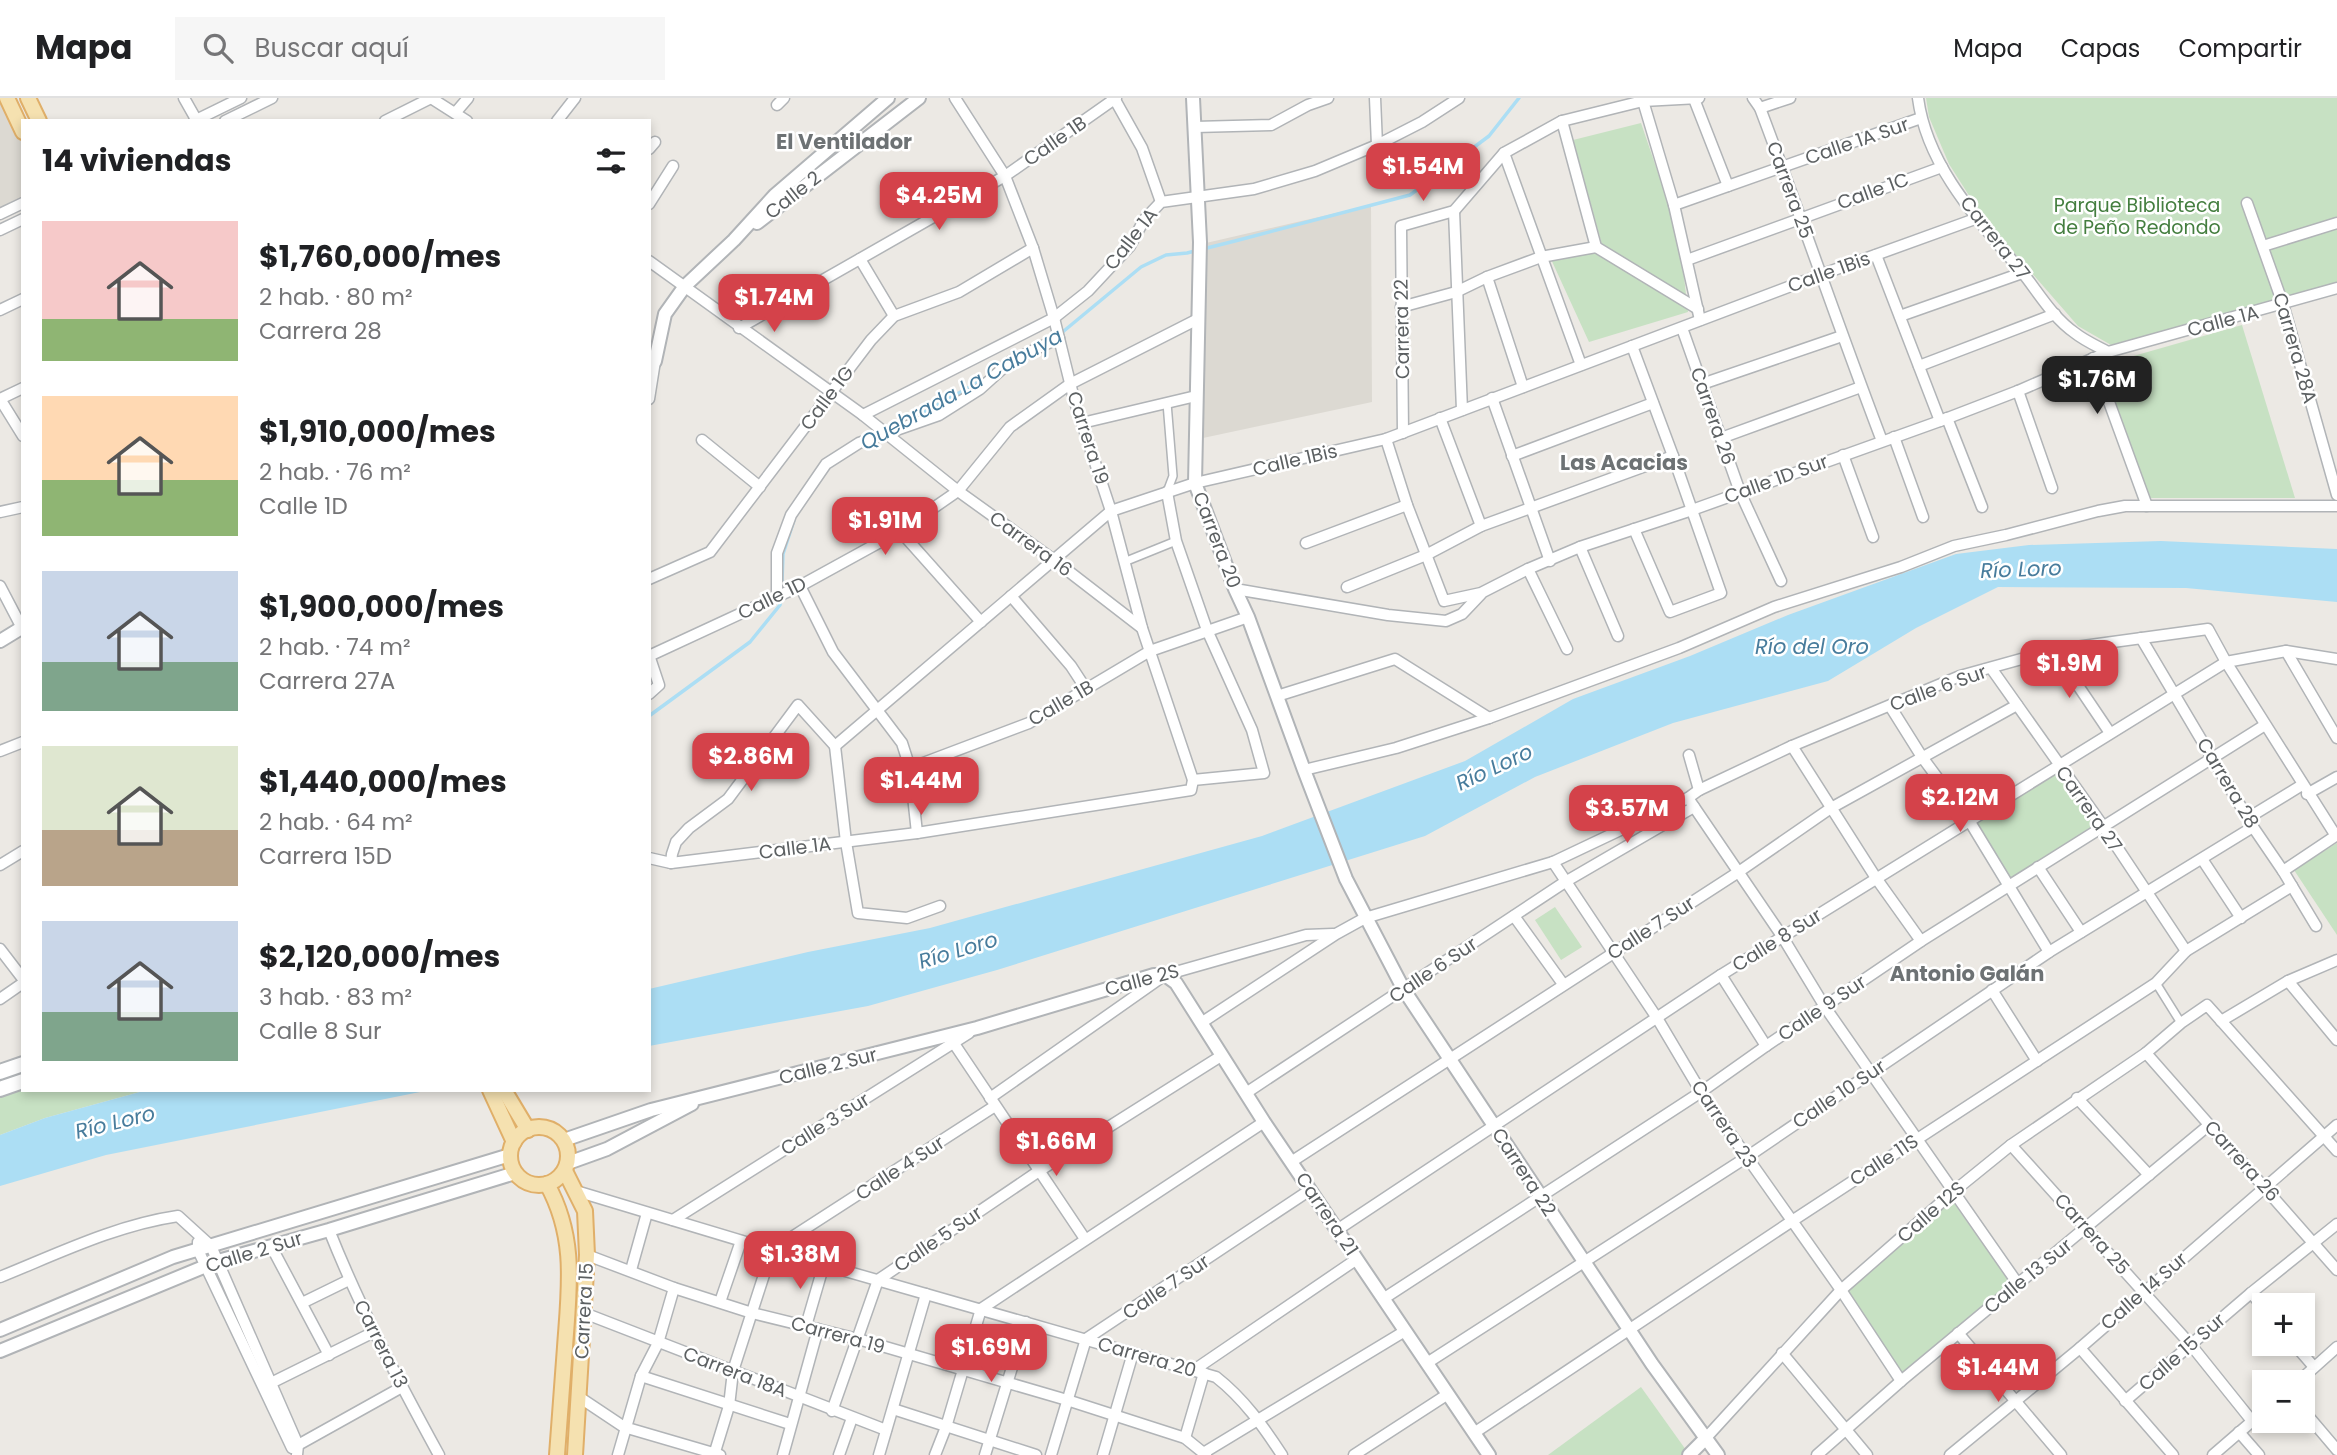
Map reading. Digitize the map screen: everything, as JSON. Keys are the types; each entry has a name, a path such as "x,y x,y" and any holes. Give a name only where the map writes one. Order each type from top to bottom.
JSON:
{"main road":[{"path":"7,98 21,128"},
{"path":"29,98 38,119"},
{"path":"0,1072 21,1065"},
{"path":"0,1089 21,1082"},
{"path":"492,1092 528,1130"},
{"path":"504,1092 515,1173 531,1184 547,1184 559,1178 566,1167 567,1147 564,1140 548,1128 528,1130 512,1148"},
{"name":"Carrera 15","path":"566,1167 585,1211 587,1255 575,1455"},
{"name":"Carrera 15","path":"547,1184 565,1227 570,1271 557,1455"}],"street":[{"path":"184,98 195,119"},
{"path":"198,119 241,98"},
{"path":"229,119 272,98"},
{"path":"389,119 431,98 465,119"},
{"path":"456,112 468,98"},
{"path":"559,119 575,98"},
{"name":"Calle 2","path":"652,361 665,314 685,286 734,240 775,195 888,98"},
{"name":"Calle 2","path":"734,240 919,98"},
{"name":"Carrera 19","path":"955,98 1005,176 1032,248 1070,384 1111,511 1142,628 1192,785"},
{"path":"1115,98 1142,148 1161,202"},
{"name":"Calle 1B","path":"738,328 1005,176 1115,98"},
{"name":"Carrera 20","path":"1193,98 1199,243 1195,483 1346,879"},
{"path":"1195,128 1271,125 1308,105 1328,98"},
{"path":"1375,98 1377,145"},
{"name":"Calle 1A","path":"863,415 1057,332 1088,291 1130,246 1144,220 1161,202 1198,195 1254,190 1315,171 1377,145 1422,122 1459,98"},
{"name":"Carrera 25","path":"1754,98 1802,217 1820,275 1882,441"},
{"path":"1760,108 1790,98"},
{"name":"Carrera 27","path":"1918,98 1921,118 1942,167 1975,219 2055,314 2074,333 2108,352"},
{"path":"1462,410 1454,211 1504,153 1562,121 1643,101 1696,99 1728,186"},
{"path":"1643,101 1674,205 1699,314"},
{"name":"Calle 1A Sur","path":"1674,205 1921,118"},
{"path":"1562,121 1596,247 1699,314"},
{"path":"1504,153 1581,365"},
{"path":"651,201 673,166"},
{"name":"Calle 1C","path":"1687,260 1942,167"},
{"name":"Carrera 28A","path":"2247,203 2283,304 2337,495"},
{"path":"0,214 21,204"},
{"name":"Carrera 22","path":"1403,433 1401,226 1454,211"},
{"name":"Calle 1Bis","path":"835,746 1111,511 1195,483 1386,439 1682,328 1699,314 1820,275 1975,219"},
{"path":"0,229 21,220"},
{"path":"2263,246 2337,223"},
{"path":"1401,307 1456,292 1541,257 1596,247"},
{"name":"Calle 1G","path":"651,578 710,552 871,340 894,316 959,292 1032,248"},
{"path":"1876,255 1919,366 1982,507"},
{"path":"860,259 894,316"},
{"name":"Carrera 16","path":"651,262 738,328 863,415 958,491 1142,628"},
{"path":"1900,316 2022,273"},
{"path":"1487,277 1523,387"},
{"name":"Calle 1A","path":"2108,352 2337,288"},
{"path":"0,310 21,300"},
{"path":"1919,366 2055,314"},
{"name":"Calle 1D","path":"651,655 800,586 900,531 958,491 1010,427 1070,384 1198,319"},
{"name":"Carrera 26","path":"1682,328 1740,492 1781,581"},
{"path":"777,596 777,553 791,515 826,464 859,443 939,415 988,382 1011,361 1057,332"},
{"path":"1702,384 1842,336"},
{"path":"1632,346 1674,456 1721,593 1670,611 1633,529"},
{"name":"Calle 1D Sur","path":"1426,555 1444,601 1481,593 1580,547 1692,510 1944,419 2108,352"},
{"path":"2093,358 2147,506"},
{"path":"1721,438 1861,387"},
{"path":"21,389 0,399 21,433"},
{"path":"2018,391 2052,488"},
{"path":"1082,423 1196,396"},
{"path":"1492,398 1550,561"},
{"path":"1512,456 1653,402"},
{"name":"Carrera 20","path":"1167,403 1173,476 1167,492 1176,541 1207,630 1252,730 1264,773"},
{"path":"1440,418 1481,526"},
{"path":"1894,437 1923,517"},
{"path":"1386,439 1426,555"},
{"path":"702,440 760,486"},
{"path":"1843,455 1873,537"},
{"path":"1347,587 1426,555 1481,526 1674,456"},
{"path":"1306,543 1407,505"},
{"path":"1304,770 1396,748 1489,718 1679,649 1774,607 1901,567 1954,546 2098,511 2147,506 2337,506"},
{"path":"0,512 21,507"},
{"path":"900,531 981,622"},
{"path":"1124,562 1176,541"},
{"path":"1580,547 1618,636"},
{"path":"1528,569 1567,649"},
{"path":"0,586 21,626"},
{"path":"800,586 833,652 902,743 910,768 917,833"},
{"path":"1235,589 1388,615 1446,621 1462,614 1481,593"},
{"path":"1011,596 1071,666 1086,689"},
{"name":"Calle 1B","path":"910,768 1029,723 1150,651 1248,617"},
{"path":"0,641 21,629"},
{"name":"Calle 6 Sur","path":"1553,862 1792,746 1960,676 2054,650 2208,629 2226,662"},
{"name":"Carrera 28","path":"2141,638 2250,822 2316,926"},
{"path":"2054,650 2110,733"},
{"path":"2286,651 2337,738"},
{"name":"Calle 8 Sur","path":"1337,1230 1782,936 2226,662 2286,651 2337,659"},
{"path":"1277,696 1395,659 1489,718"},
{"path":"651,662 659,685 651,692"},
{"path":"2226,662 2336,836 2283,871"},
{"name":"Carrera 27","path":"1991,668 2186,951"},
{"path":"671,863 676,842 689,828 728,799 797,705 835,746 846,842 858,913 907,918 940,906"},
{"path":"1889,705 1922,757 1970,822 2049,952"},
{"name":"Calle 7 Sur","path":"1291,1162 1737,873 1831,808 2017,705"},
{"name":"Calle 9 Sur","path":"1383,1299 1701,1092 1921,941 2265,725"},
{"path":"0,751 21,743"},
{"path":"1792,746 1876,878 1921,941"},
{"path":"1689,755 1699,790"},
{"name":"Calle 1A","path":"651,858 671,863 917,833 1264,773"},
{"name":"Calle 10 Sur","path":"1427,1363 1747,1157 1992,989 2202,859 2250,822 2305,790 2337,777"},
{"path":"1688,798 1782,936 1825,1007 2018,1284"},
{"name":"Calle 6 Sur","path":"1246,1093 1565,882 1694,807"},
{"path":"0,865 21,851"},
{"path":"2202,859 2241,918"},
{"path":"1201,1023 1336,934 1365,918 1553,862"},
{"name":"Carrera 23","path":"1553,862 1657,1018 1701,1092 1901,1381"},
{"path":"2038,867 2081,932"},
{"name":"Carrera 22","path":"1346,879 1404,990 1584,1262 1718,1455"},
{"name":"Calle 11S","path":"1474,1433 2156,983 2186,951 2292,886"},
{"path":"1514,916 1563,985"},
{"name":"Calle 2S","path":"951,1039 977,1028 1154,975 1165,975 1306,935 1336,934"},
{"path":"0,949 21,978"},
{"path":"2337,960 2288,981 2221,1021 2337,1151"},
{"name":"Carrera 21","path":"1165,975 1177,983 1264,1122 1489,1455"},
{"name":"Calle 4 Sur","path":"772,1250 993,1102 1165,975"},
{"path":"1721,975 1766,1046"},
{"path":"2288,981 2337,1040"},
{"path":"0,999 21,983"},
{"path":"2156,983 2181,1023"},
{"path":"1992,989 2037,1061"},
{"name":"Calle 12S","path":"1689,1455 1840,1290 1953,1192 2011,1145 2146,1053 2181,1023 2207,1006 2221,1021"},
{"path":"951,1039 1085,1239"},
{"name":"Calle 2 Sur","path":"564,1140 650,1110 951,1039"},
{"name":"Calle 3 Sur","path":"673,1220 951,1039"},
{"name":"Carrera 26","path":"2146,1053 2337,1270"},
{"name":"Calle 5 Sur","path":"832,1411 878,1280 1039,1171 1221,1056"},
{"name":"Calle 2 Sur","path":"566,1167 607,1149 708,1096"},
{"path":"2077,1098 2149,1175"},
{"path":"935,1455 981,1309 1264,1122"},
{"name":"Calle 13 Sur","path":"1816,1455 1958,1333 2209,1125"},
{"name":"Calle 14 Sur","path":"1950,1455 2080,1348 2337,1125"},
{"name":"Carrera 25","path":"2011,1145 2191,1345 2252,1421"},
{"name":"Calle 2 Sur","path":"0,1330 173,1257 512,1148"},
{"name":"Calle 2 Sur","path":"0,1351 212,1264 515,1173"},
{"name":"Calle 7 Sur","path":"1086,1339 1310,1190"},
{"name":"Carrera 20","path":"576,1191 1216,1377 1237,1394 1259,1420 1282,1455"},
{"path":"631,1270 648,1213"},
{"path":"0,1277 155,1219 178,1216 211,1246 212,1264 292,1446 291,1455"},
{"name":"Calle 15 Sur","path":"2125,1401 2251,1293 2337,1224"},
{"name":"Carrera 13","path":"329,1230 374,1332 439,1455"},
{"path":"198,1233 198,1250 212,1264 271,1383 298,1450 402,1387"},
{"path":"720,1302 741,1241"},
{"path":"271,1246 329,1355"},
{"path":"579,1397 624,1427 716,1454 729,1406 733,1371 772,1250"},
{"name":"Carrera 19","path":"587,1255 674,1288 752,1313 858,1339 1067,1400 1185,1438 1206,1454"},
{"path":"1185,1438 1199,1372 1357,1259"},
{"path":"806,1326 824,1264"},
{"path":"302,1303 349,1280"},
{"path":"618,1455 641,1376 658,1343 674,1288"},
{"path":"879,1455 926,1294"},
{"name":"Carrera 18A","path":"584,1313 886,1430"},
{"path":"985,1455 1026,1322"},
{"path":"783,1455 818,1329"},
{"path":"1206,1454 1405,1331"},
{"path":"271,1383 374,1332"},
{"path":"1958,1333 2061,1455"},
{"path":"1051,1455 1086,1339"},
{"path":"2311,1370 2337,1347"},
{"path":"2080,1348 2173,1455"},
{"path":"1103,1455 1132,1353"},
{"path":"1782,1353 1867,1455"},
{"path":"2304,1356 2314,1367"},
{"path":"641,1376 790,1424"},
{"path":"1354,1455 1448,1394"},
{"path":"892,1409 1036,1455"},
{"path":"839,1455 852,1418"},
{"path":"2213,1455 2252,1421"},
{"path":"2315,1422 2335,1442"},
{"path":"2239,1432 2259,1455"}],"shaded area":[{"path":"0,98 7,98 21,128 21,204 0,214"},
{"path":"1371,205 1372,402 1203,438 1206,243"}],"green space":[{"name":"Parque Biblioteca de Peño Redondo","path":"1926,98 2337,98 2337,282 2111,345 2078,326 1982,216 1949,164 1929,117"},
{"path":"1641,123 1670,208 1682,259 1688,312 1589,342 1550,257 1604,252 1573,140"},
{"path":"2242,325 2295,498 2150,498 2102,365"},
{"path":"2059,766 2103,826 2009,886 1970,822"},
{"path":"2337,843 2337,935 2294,870"},
{"path":"1555,907 1582,947 1561,960 1535,920"},
{"path":"21,1082 21,1092 140,1092 45,1118 0,1135 0,1089"},
{"path":"1951,1199 2011,1284 1903,1374 1847,1290"},
{"path":"1641,1387 1686,1450 1681,1455 1548,1455"}],"water":[{"name":"Río del Oro","path":"2161,541 2337,549 2337,602 2186,588 1998,587 1916,628 1828,681 1673,723 1535,777 1425,836 997,970 868,1006 651,1046 651,989 808,952 930,928 1262,836 1465,761 1573,699 1690,656 1788,615 1956,554 2029,545"},
{"name":"Río Loro","path":"140,1092 420,1092 106,1155 0,1186 0,1135 45,1118"}],"waterway":[{"name":"Quebrada La Cabuya","path":"1059,335 1141,267 1166,255 1187,253 1410,195 1489,136 1519,98"},
{"name":"Quebrada La Cabuya","path":"910,420 986,378"},
{"name":"Quebrada La Cabuya","path":"782,581 783,554 794,520"},
{"name":"Quebrada La Cabuya","path":"651,715 750,642 780,605 781,599"}],"district":[{"name":"El Ventilador","path":"844,141"},
{"name":"Las Acacias","path":"1624,462"},
{"name":"Antonio Galán","path":"1967,973"}]}
